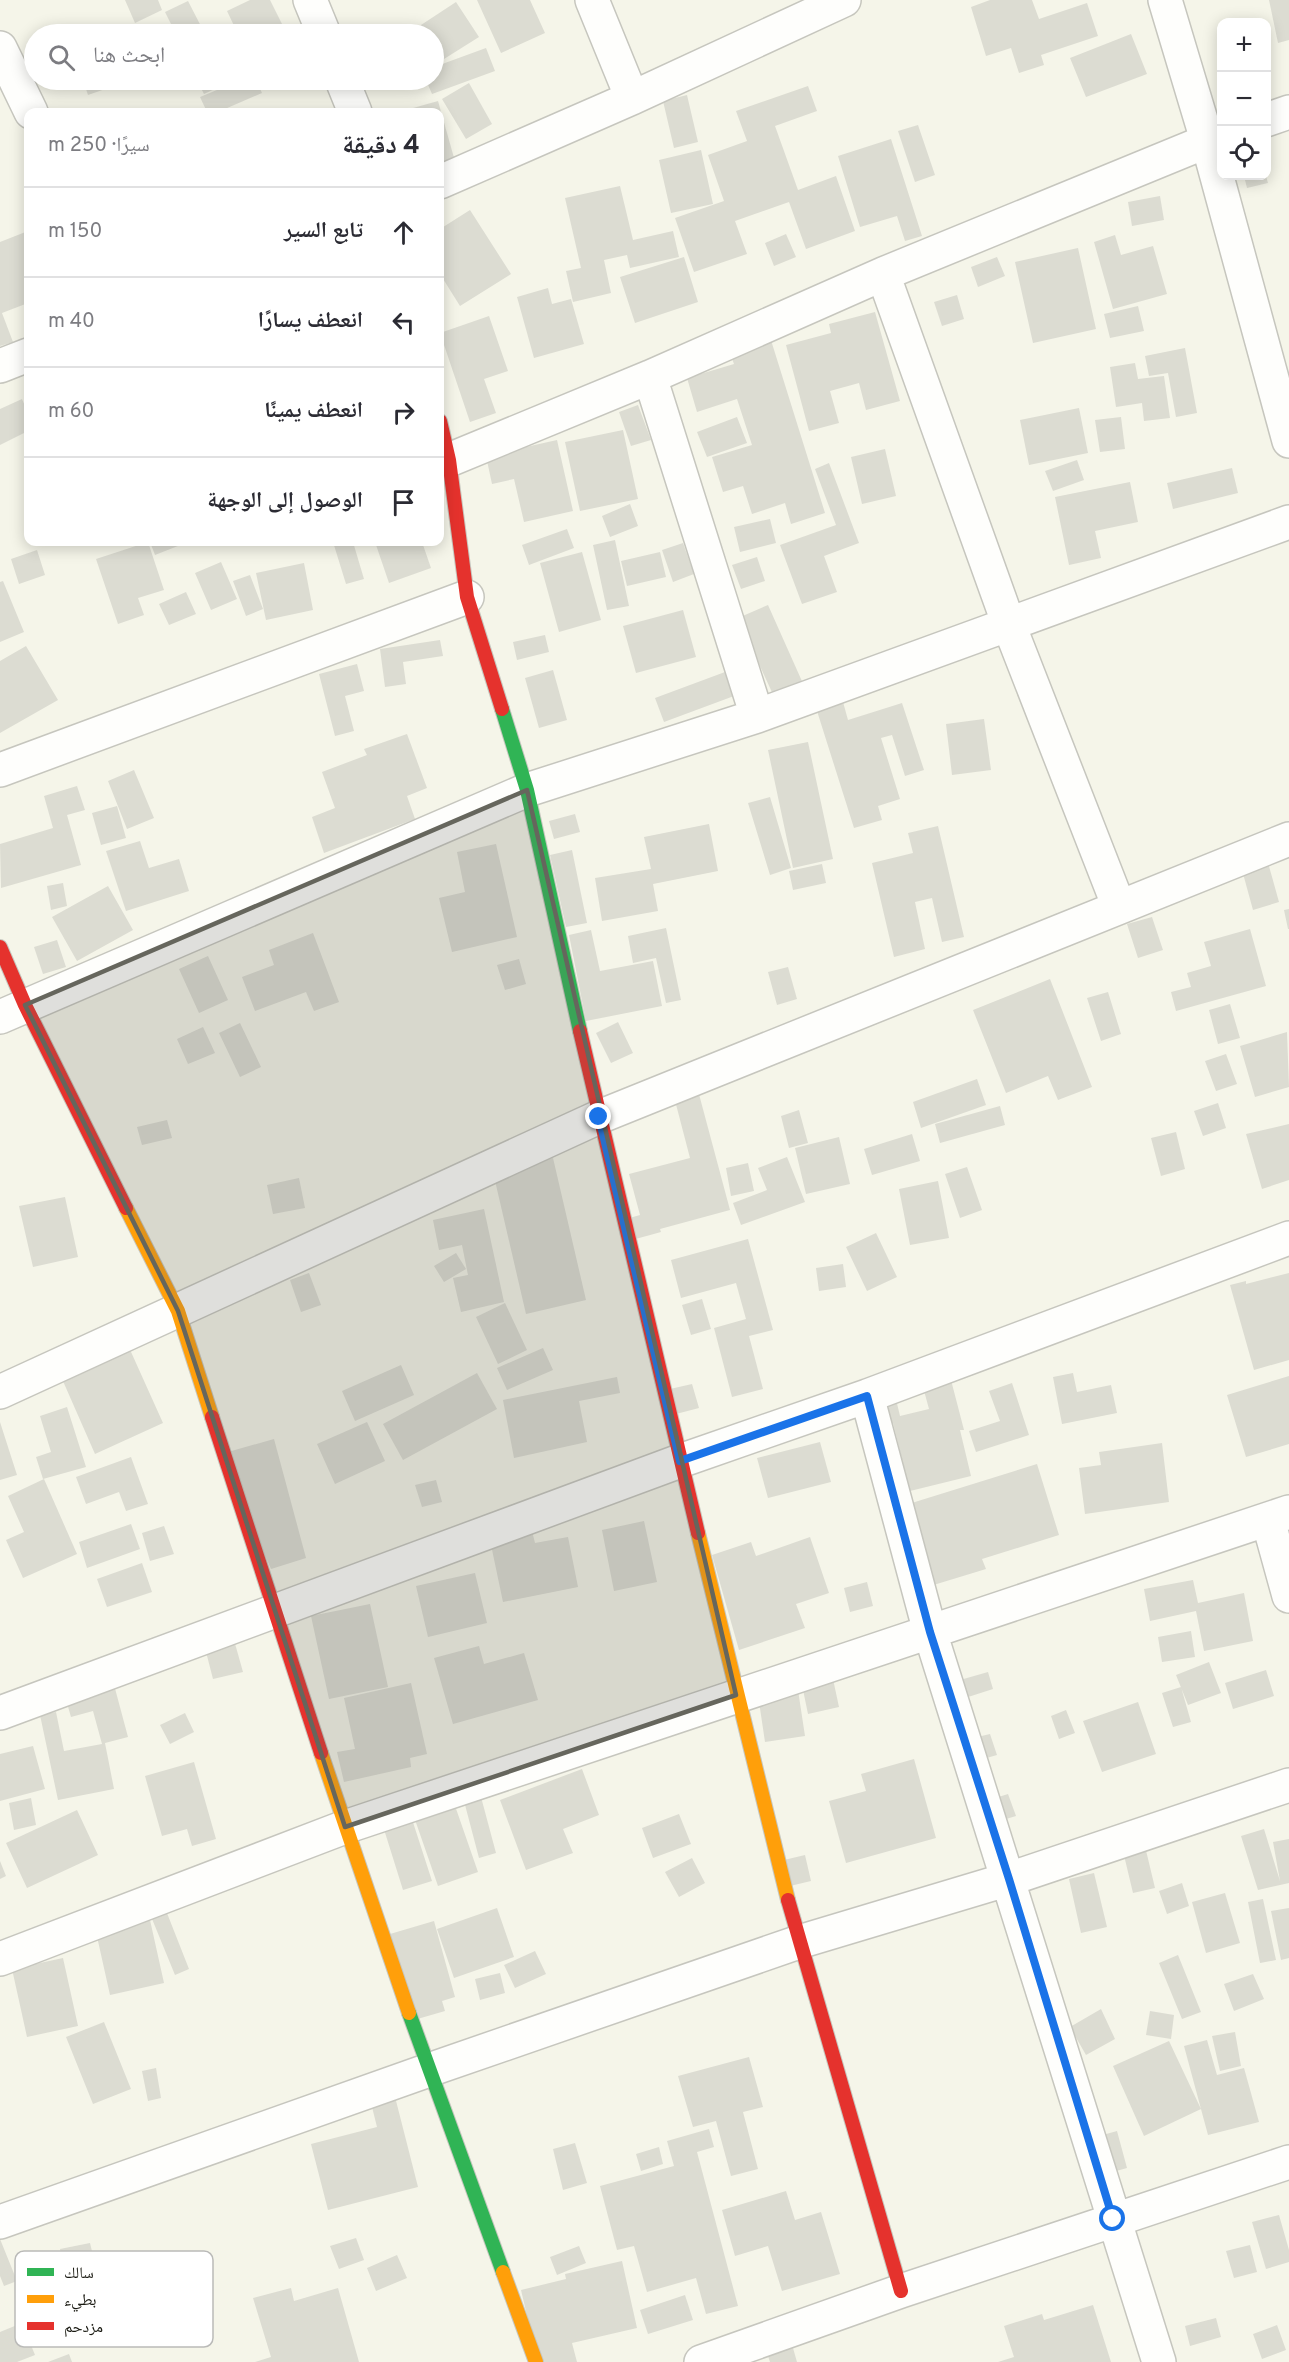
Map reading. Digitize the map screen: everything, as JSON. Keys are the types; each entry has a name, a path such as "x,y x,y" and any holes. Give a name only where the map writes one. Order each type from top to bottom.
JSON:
{"street":[{"path":"310,0 320,24"},
{"path":"592,0 632,98"},
{"path":"444,180 632,98 844,0"},
{"path":"1165,0 1214,138 1289,441"},
{"path":"0,48 29,108"},
{"path":"346,90 353,108"},
{"path":"1271,118 1289,112"},
{"path":"449,460 650,376 883,274 1214,138"},
{"path":"883,274 1009,625 1119,907"},
{"path":"0,366 24,357"},
{"path":"650,376 757,716"},
{"path":"444,439 449,460 467,597 527,790 599,1117 736,1695 799,1942 901,2291"},
{"path":"12,1011 527,790 757,716 1289,522"},
{"path":"0,770 467,597"},
{"path":"0,1392 599,1117 1289,839"},
{"path":"0,947 12,1011 178,1311 345,1827 429,2070 536,2362"},
{"path":"0,1713 680,1461 867,1396 1289,1238"},
{"path":"867,1396 930,1632 1159,2362"},
{"path":"0,1959 345,1827 1279,1516 1289,1596"},
{"path":"0,2222 799,1942 1009,1879 1289,1785"},
{"path":"701,2362 901,2291 1289,2162"}],"highlighted area":[{"path":"527,790 736,1695 345,1827 178,1311 25,1005"}],"building":[{"path":"125,0 158,0 162,10 135,23"},
{"path":"250,0 270,0 282,24 233,24 227,11"},
{"path":"477,0 530,0 545,33 501,53"},
{"path":"990,0 1032,0 1039,19 1087,3 1098,36 1041,55 1044,65 1019,73 1011,48 986,56 971,7"},
{"path":"1269,0 1289,0 1289,40 1278,43"},
{"path":"188,1 200,24 171,24 165,12"},
{"path":"456,2 479,37 444,59 444,24 423,24"},
{"path":"1131,34 1147,74 1086,97 1070,58"},
{"path":"486,48 495,71 444,90 444,63"},
{"path":"469,83 492,124 466,139 442,99"},
{"path":"808,86 817,111 775,126 798,190 836,176 855,231 806,249 789,202 735,221 747,254 694,272 675,218 724,201 708,155 747,141 736,111"},
{"path":"86,90 102,90 88,95"},
{"path":"217,90 261,90 262,93 227,108 205,108 200,97"},
{"path":"430,90 443,90 432,94"},
{"path":"687,95 698,142 674,148 663,101"},
{"path":"438,101 440,108 413,108"},
{"path":"444,122 458,172 444,177"},
{"path":"918,125 935,175 915,182 898,131"},
{"path":"891,139 922,236 905,241 897,216 860,227 838,156"},
{"path":"701,150 713,204 671,213 659,160"},
{"path":"1245,180 1267,180 1268,183 1247,188"},
{"path":"620,186 633,240 673,231 679,257 630,268 627,255 604,260 611,293 573,302 566,271 581,268 565,198"},
{"path":"1160,196 1164,220 1132,226 1128,202"},
{"path":"470,210 511,274 460,306 444,280 444,226"},
{"path":"24,233 24,305 2,313 13,342 0,346 0,242"},
{"path":"786,234 796,257 774,266 765,243"},
{"path":"1115,235 1121,255 1153,246 1167,294 1113,309 1094,242"},
{"path":"1078,248 1096,329 1033,343 1015,262"},
{"path":"684,257 698,302 635,323 620,277"},
{"path":"997,257 1005,276 978,287 971,267"},
{"path":"548,288 552,304 571,299 584,344 534,358 517,297"},
{"path":"957,295 964,319 942,326 934,302"},
{"path":"1138,306 1144,331 1110,338 1104,314"},
{"path":"875,312 900,401 866,410 859,383 830,391 839,423 809,431 786,345 831,333 829,324"},
{"path":"489,316 508,371 484,379 496,413 470,422 444,345 444,332"},
{"path":"770,337 825,513 791,524 785,503 752,514 743,486 723,492 712,457 752,445 737,399 697,412 687,378 734,364 729,350"},
{"path":"1185,348 1197,413 1176,417 1168,373 1149,376 1145,356"},
{"path":"1135,363 1138,379 1164,376 1170,418 1144,421 1142,403 1116,407 1110,367"},
{"path":"22,399 24,404 24,433 0,445 0,409"},
{"path":"638,405 651,440 631,446 619,412"},
{"path":"1079,408 1088,453 1029,465 1020,420"},
{"path":"737,417 747,443 707,457 697,432"},
{"path":"1121,417 1125,449 1100,452 1095,420"},
{"path":"623,430 638,499 580,511 565,442"},
{"path":"557,440 573,511 524,522 514,479 492,484 486,456"},
{"path":"885,449 896,496 862,504 851,457"},
{"path":"1077,460 1084,480 1053,491 1045,471"},
{"path":"829,463 859,543 824,556 837,592 802,604 780,545 836,525 815,469"},
{"path":"1232,468 1238,493 1173,509 1167,483"},
{"path":"1130,482 1138,522 1095,531 1101,558 1069,565 1055,497"},
{"path":"630,504 638,526 610,537 602,516"},
{"path":"770,519 776,543 740,552 734,527"},
{"path":"567,529 574,548 529,565 522,545"},
{"path":"615,540 629,606 607,610 593,545"},
{"path":"683,543 694,574 673,582 662,550"},
{"path":"136,546 149,546 164,590 138,598 144,615 118,624 96,559"},
{"path":"152,546 178,546 155,555"},
{"path":"334,546 354,546 364,579 346,584"},
{"path":"376,546 423,546 431,568 389,583"},
{"path":"37,550 45,575 19,584 11,559"},
{"path":"582,552 601,620 559,632 540,563"},
{"path":"660,552 666,577 627,586 621,561"},
{"path":"757,557 765,581 741,589 732,565"},
{"path":"221,562 237,599 211,610 195,573"},
{"path":"304,563 313,610 266,620 256,573"},
{"path":"250,575 263,609 246,616 233,581"},
{"path":"3,581 24,632 0,642 0,582"},
{"path":"186,592 196,614 169,625 159,604"},
{"path":"768,605 805,688 776,701 738,618"},
{"path":"683,610 696,657 636,673 623,626"},
{"path":"545,635 549,652 517,660 513,642"},
{"path":"440,640 443,656 403,662 406,684 385,687 380,649"},
{"path":"26,646 58,700 0,733 0,661"},
{"path":"357,664 364,691 345,696 354,731 335,736 319,674"},
{"path":"553,670 567,720 539,728 525,678"},
{"path":"725,672 734,696 664,722 655,698"},
{"path":"843,702 848,720 902,703 924,770 905,776 892,735 881,738 900,799 878,806 882,820 854,828 817,711"},
{"path":"984,719 991,770 952,775 946,724"},
{"path":"407,734 427,788 407,796 415,819 324,853 312,817 335,808 322,772 367,755 364,749"},
{"path":"808,742 833,859 793,868 768,750"},
{"path":"134,770 154,818 127,829 108,781"},
{"path":"77,786 85,810 67,815 81,865 1,888 0,844 53,828 44,796"},
{"path":"770,797 791,868 770,875 748,803"},
{"path":"117,806 126,838 101,845 92,813"},
{"path":"575,814 580,832 554,839 549,821"},
{"path":"709,824 718,871 653,884 658,911 602,921 595,878 651,869 644,837"},
{"path":"938,826 964,937 942,942 932,898 915,902 925,949 894,957 872,863 913,853 908,833"},
{"path":"140,841 149,868 179,859 189,891 126,911 106,851"},
{"path":"496,844 517,937 452,952 439,898 465,892 457,852"},
{"path":"572,850 587,923 566,927 550,855"},
{"path":"1265,852 1279,902 1253,910 1239,859"},
{"path":"822,864 826,883 793,890 789,871"},
{"path":"63,883 67,906 51,910 47,886"},
{"path":"108,886 133,930 77,961 52,917"},
{"path":"1289,909 1289,929 1288,929 1284,910"},
{"path":"1152,917 1163,950 1138,958 1127,924"},
{"path":"666,928 681,1000 666,1003 656,958 633,963 628,936"},
{"path":"1250,929 1266,986 1176,1011 1171,992 1191,987 1187,973 1211,966 1204,942"},
{"path":"591,930 600,971 653,961 662,1006 586,1021 569,935"},
{"path":"313,933 339,1002 314,1011 306,992 255,1011 242,977 274,965 269,950"},
{"path":"57,940 66,967 43,974 34,947"},
{"path":"208,956 228,1000 199,1013 179,969"},
{"path":"519,959 526,984 505,990 497,965"},
{"path":"788,967 797,999 777,1005 768,972"},
{"path":"1050,979 1092,1087 1058,1100 1048,1076 1006,1093 973,1010"},
{"path":"1108,992 1121,1034 1101,1041 1087,998"},
{"path":"1230,1004 1240,1038 1218,1044 1209,1010"},
{"path":"618,1022 633,1053 611,1063 596,1033"},
{"path":"240,1023 261,1067 240,1077 219,1033"},
{"path":"203,1027 215,1053 188,1064 177,1039"},
{"path":"1287,1032 1289,1087 1255,1097 1240,1046"},
{"path":"1226,1054 1237,1084 1216,1091 1205,1061"},
{"path":"977,1079 986,1105 921,1128 913,1102"},
{"path":"696,1083 730,1210 660,1229 661,1232 632,1240 626,1219 640,1215 629,1174 690,1158 672,1089"},
{"path":"1218,1103 1226,1128 1203,1136 1194,1111"},
{"path":"1000,1106 1005,1125 940,1143 935,1124"},
{"path":"799,1110 808,1143 789,1148 781,1116"},
{"path":"167,1120 172,1138 142,1145 137,1127"},
{"path":"1289,1124 1289,1180 1262,1189 1246,1134"},
{"path":"1176,1132 1185,1169 1161,1176 1151,1138"},
{"path":"912,1134 920,1161 872,1175 864,1149"},
{"path":"839,1137 850,1184 806,1194 795,1148"},
{"path":"787,1157 805,1202 741,1225 733,1203 767,1190 758,1168"},
{"path":"553,1158 586,1300 526,1314 493,1172"},
{"path":"748,1163 754,1191 731,1196 726,1168"},
{"path":"967,1167 982,1210 960,1218 945,1174"},
{"path":"299,1178 305,1208 273,1214 267,1185"},
{"path":"938,1181 949,1238 910,1245 899,1189"},
{"path":"65,1197 78,1257 33,1267 19,1206"},
{"path":"484,1209 504,1302 461,1312 453,1278 468,1275 462,1245 439,1250 433,1220"},
{"path":"876,1233 897,1277 867,1291 846,1247"},
{"path":"748,1239 773,1330 749,1336 763,1389 732,1397 714,1328 746,1319 736,1283 681,1298 671,1260"},
{"path":"456,1253 466,1269 444,1282 434,1266"},
{"path":"843,1264 846,1287 819,1291 816,1268"},
{"path":"309,1273 321,1305 301,1312 290,1280"},
{"path":"1289,1273 1289,1360 1254,1370 1230,1285 1246,1281 1246,1284"},
{"path":"702,1299 711,1329 691,1335 682,1305"},
{"path":"505,1303 527,1350 498,1364 476,1317"},
{"path":"127,1343 163,1423 95,1454 59,1372"},
{"path":"543,1348 553,1370 507,1390 497,1368"},
{"path":"401,1365 414,1395 355,1421 342,1391"},
{"path":"477,1373 497,1409 403,1460 383,1424"},
{"path":"1073,1373 1077,1392 1111,1385 1117,1413 1062,1424 1053,1377"},
{"path":"1289,1376 1289,1444 1246,1457 1227,1395"},
{"path":"617,1377 620,1393 579,1401 587,1442 514,1458 503,1400"},
{"path":"951,1380 964,1430 960,1430 971,1476 910,1491 893,1423 877,1427 871,1401 895,1395 900,1416 929,1409 923,1387"},
{"path":"1012,1383 1029,1435 976,1452 969,1431 1000,1421 989,1391"},
{"path":"692,1384 699,1408 676,1414 670,1389"},
{"path":"67,1407 86,1467 43,1479 36,1457 51,1452 40,1416"},
{"path":"0,1422 17,1475 0,1480"},
{"path":"367,1422 385,1461 335,1484 317,1444"},
{"path":"274,1439 306,1558 271,1569 221,1454"},
{"path":"820,1442 831,1482 768,1498 757,1458"},
{"path":"1162,1443 1169,1502 1085,1514 1079,1468 1101,1465 1099,1452"},
{"path":"131,1457 148,1504 126,1511 119,1492 86,1504 76,1477"},
{"path":"1037,1464 1059,1535 982,1559 986,1569 927,1587 902,1506"},
{"path":"44,1479 77,1554 23,1578 6,1540 24,1532 8,1496"},
{"path":"436,1480 442,1502 422,1507 415,1485"},
{"path":"644,1521 657,1582 614,1591 602,1530"},
{"path":"131,1524 140,1549 87,1568 79,1542"},
{"path":"164,1526 174,1554 150,1561 142,1533"},
{"path":"532,1531 535,1543 568,1537 578,1587 503,1602 490,1540"},
{"path":"810,1537 829,1593 796,1604 805,1628 739,1650 712,1555 751,1542 756,1556"},
{"path":"142,1563 152,1592 107,1607 97,1579"},
{"path":"475,1573 487,1623 428,1637 416,1586"},
{"path":"1193,1580 1198,1603 1244,1593 1253,1641 1204,1651 1196,1611 1150,1621 1144,1589"},
{"path":"867,1582 873,1606 850,1612 844,1588"},
{"path":"370,1604 388,1687 329,1699 311,1616"},
{"path":"1191,1631 1195,1657 1162,1662 1158,1637"},
{"path":"234,1640 243,1672 213,1679 205,1648"},
{"path":"479,1646 484,1664 524,1653 538,1700 453,1724 434,1658"},
{"path":"1209,1662 1221,1693 1188,1705 1176,1675"},
{"path":"1266,1670 1274,1696 1233,1709 1225,1683"},
{"path":"988,1672 993,1689 965,1698 960,1680"},
{"path":"833,1679 839,1707 808,1714 802,1685"},
{"path":"113,1681 128,1737 105,1743 114,1789 58,1800 40,1715 56,1712 64,1751 102,1744 93,1711 71,1717 64,1693"},
{"path":"411,1683 427,1754 410,1758 411,1767 344,1782 337,1752 355,1749 344,1698"},
{"path":"1181,1687 1191,1722 1173,1727 1162,1693"},
{"path":"798,1690 805,1736 765,1742 758,1695"},
{"path":"1138,1702 1156,1754 1102,1772 1083,1721"},
{"path":"1066,1710 1075,1733 1059,1739 1051,1716"},
{"path":"185,1713 194,1732 170,1744 160,1725"},
{"path":"990,1734 997,1755 976,1761 969,1739"},
{"path":"33,1746 45,1789 0,1801 0,1754"},
{"path":"914,1759 936,1838 846,1863 829,1801 866,1791 861,1774"},
{"path":"194,1762 216,1839 192,1846 187,1829 162,1836 145,1776"},
{"path":"582,1769 599,1815 563,1829 573,1853 526,1870 500,1800"},
{"path":"1008,1794 1016,1816 996,1822 989,1800"},
{"path":"481,1797 496,1853 479,1858 464,1801"},
{"path":"31,1798 36,1825 14,1830 9,1803"},
{"path":"453,1800 478,1872 438,1886 413,1814"},
{"path":"77,1810 98,1855 27,1888 6,1843"},
{"path":"410,1813 432,1881 403,1890 382,1823"},
{"path":"679,1814 691,1844 653,1858 642,1828"},
{"path":"1264,1829 1280,1881 1273,1842 1289,1839 1289,1883 1258,1890 1241,1836"},
{"path":"1144,1842 1155,1888 1133,1893 1122,1847"},
{"path":"805,1855 811,1881 790,1886 784,1860"},
{"path":"692,1858 705,1883 679,1897 665,1872"},
{"path":"0,1861 6,1876 0,1879"},
{"path":"1094,1873 1107,1927 1081,1933 1069,1879"},
{"path":"1182,1883 1189,1906 1167,1914 1159,1891"},
{"path":"1225,1893 1240,1943 1206,1953 1192,1902"},
{"path":"1263,1899 1276,1960 1260,1963 1248,1902"},
{"path":"165,1908 189,1969 175,1975 150,1914"},
{"path":"497,1908 514,1957 454,1978 437,1929"},
{"path":"1289,1908 1289,1958 1281,1960 1271,1911"},
{"path":"150,1920 164,1983 110,1995 96,1932"},
{"path":"434,1921 455,1997 442,2001 445,2011 414,2020 390,1934"},
{"path":"535,1951 546,1974 515,1988 504,1965"},
{"path":"1178,1955 1201,2012 1182,2019 1159,1963"},
{"path":"63,1958 78,2026 27,2037 12,1969"},
{"path":"500,1973 505,1993 480,2000 475,1979"},
{"path":"1253,1974 1264,1999 1234,2011 1224,1984"},
{"path":"1101,2009 1115,2039 1086,2055 1070,2027"},
{"path":"1150,2011 1174,2015 1171,2039 1146,2035"},
{"path":"104,2022 131,2089 93,2104 66,2037"},
{"path":"1235,2032 1241,2066 1220,2071 1212,2036"},
{"path":"1207,2040 1217,2075 1244,2068 1259,2122 1208,2135 1184,2046"},
{"path":"1169,2041 1201,2109 1144,2136 1113,2066"},
{"path":"749,2057 763,2107 743,2112 758,2169 731,2176 716,2121 693,2127 678,2076"},
{"path":"156,2068 161,2098 148,2101 142,2071"},
{"path":"393,2089 418,2187 328,2210 311,2144 377,2127 369,2095"},
{"path":"709,2129 714,2147 697,2152 738,2306 706,2314 696,2278 647,2292 634,2246 617,2250 600,2186 674,2166 667,2141"},
{"path":"1117,2131 1127,2168 1102,2175 1092,2138"},
{"path":"575,2143 587,2183 563,2190 553,2149"},
{"path":"659,2147 663,2164 641,2171 636,2154"},
{"path":"786,2191 795,2220 821,2212 840,2274 782,2291 768,2246 735,2256 722,2210"},
{"path":"1279,2215 1289,2250 1289,2262 1266,2269 1252,2222"},
{"path":"356,2238 364,2260 339,2269 330,2246"},
{"path":"0,2239 15,2276 15,2282 4,2286 0,2276"},
{"path":"90,2243 92,2251 61,2251 60,2249"},
{"path":"1250,2245 1257,2272 1234,2278 1226,2251"},
{"path":"579,2246 586,2263 557,2275 550,2257"},
{"path":"397,2255 407,2278 376,2291 367,2268"},
{"path":"622,2261 637,2328 572,2343 577,2362 538,2362 521,2290 566,2279 565,2274"},
{"path":"291,2288 294,2301 338,2288 359,2362 255,2362 271,2357 253,2298"},
{"path":"685,2295 693,2320 648,2334 640,2310"},
{"path":"1093,2305 1111,2362 998,2362 1014,2357 1004,2326 1042,2314 1044,2320"},
{"path":"1216,2318 1221,2337 1190,2346 1185,2326"},
{"path":"1277,2325 1286,2350 1262,2359 1253,2334"},
{"path":"15,2326 15,2347 32,2347 35,2355 17,2362 0,2362 0,2332"},
{"path":"793,2348 797,2362 770,2362 768,2356"},
{"path":"69,2354 72,2362 48,2362"}],"traffic: fast":[{"path":"502,709 527,790 580,1031"},
{"path":"409,2013 503,2272"}],"traffic: slow":[{"path":"126,1208 178,1311 212,1417"},
{"path":"698,1533 788,1900"},
{"path":"321,1753 409,2013"},
{"path":"503,2272 536,2362"}],"traffic: jam":[{"path":"444,438 449,460 467,597 502,709"},
{"path":"0,947 25,1005 126,1208"},
{"path":"580,1031 698,1533"},
{"path":"212,1417 321,1753"},
{"path":"788,1900 901,2291"}],"route":[{"path":"599,1117 680,1461 867,1396 930,1632 1009,1879 1113,2219"}]}
